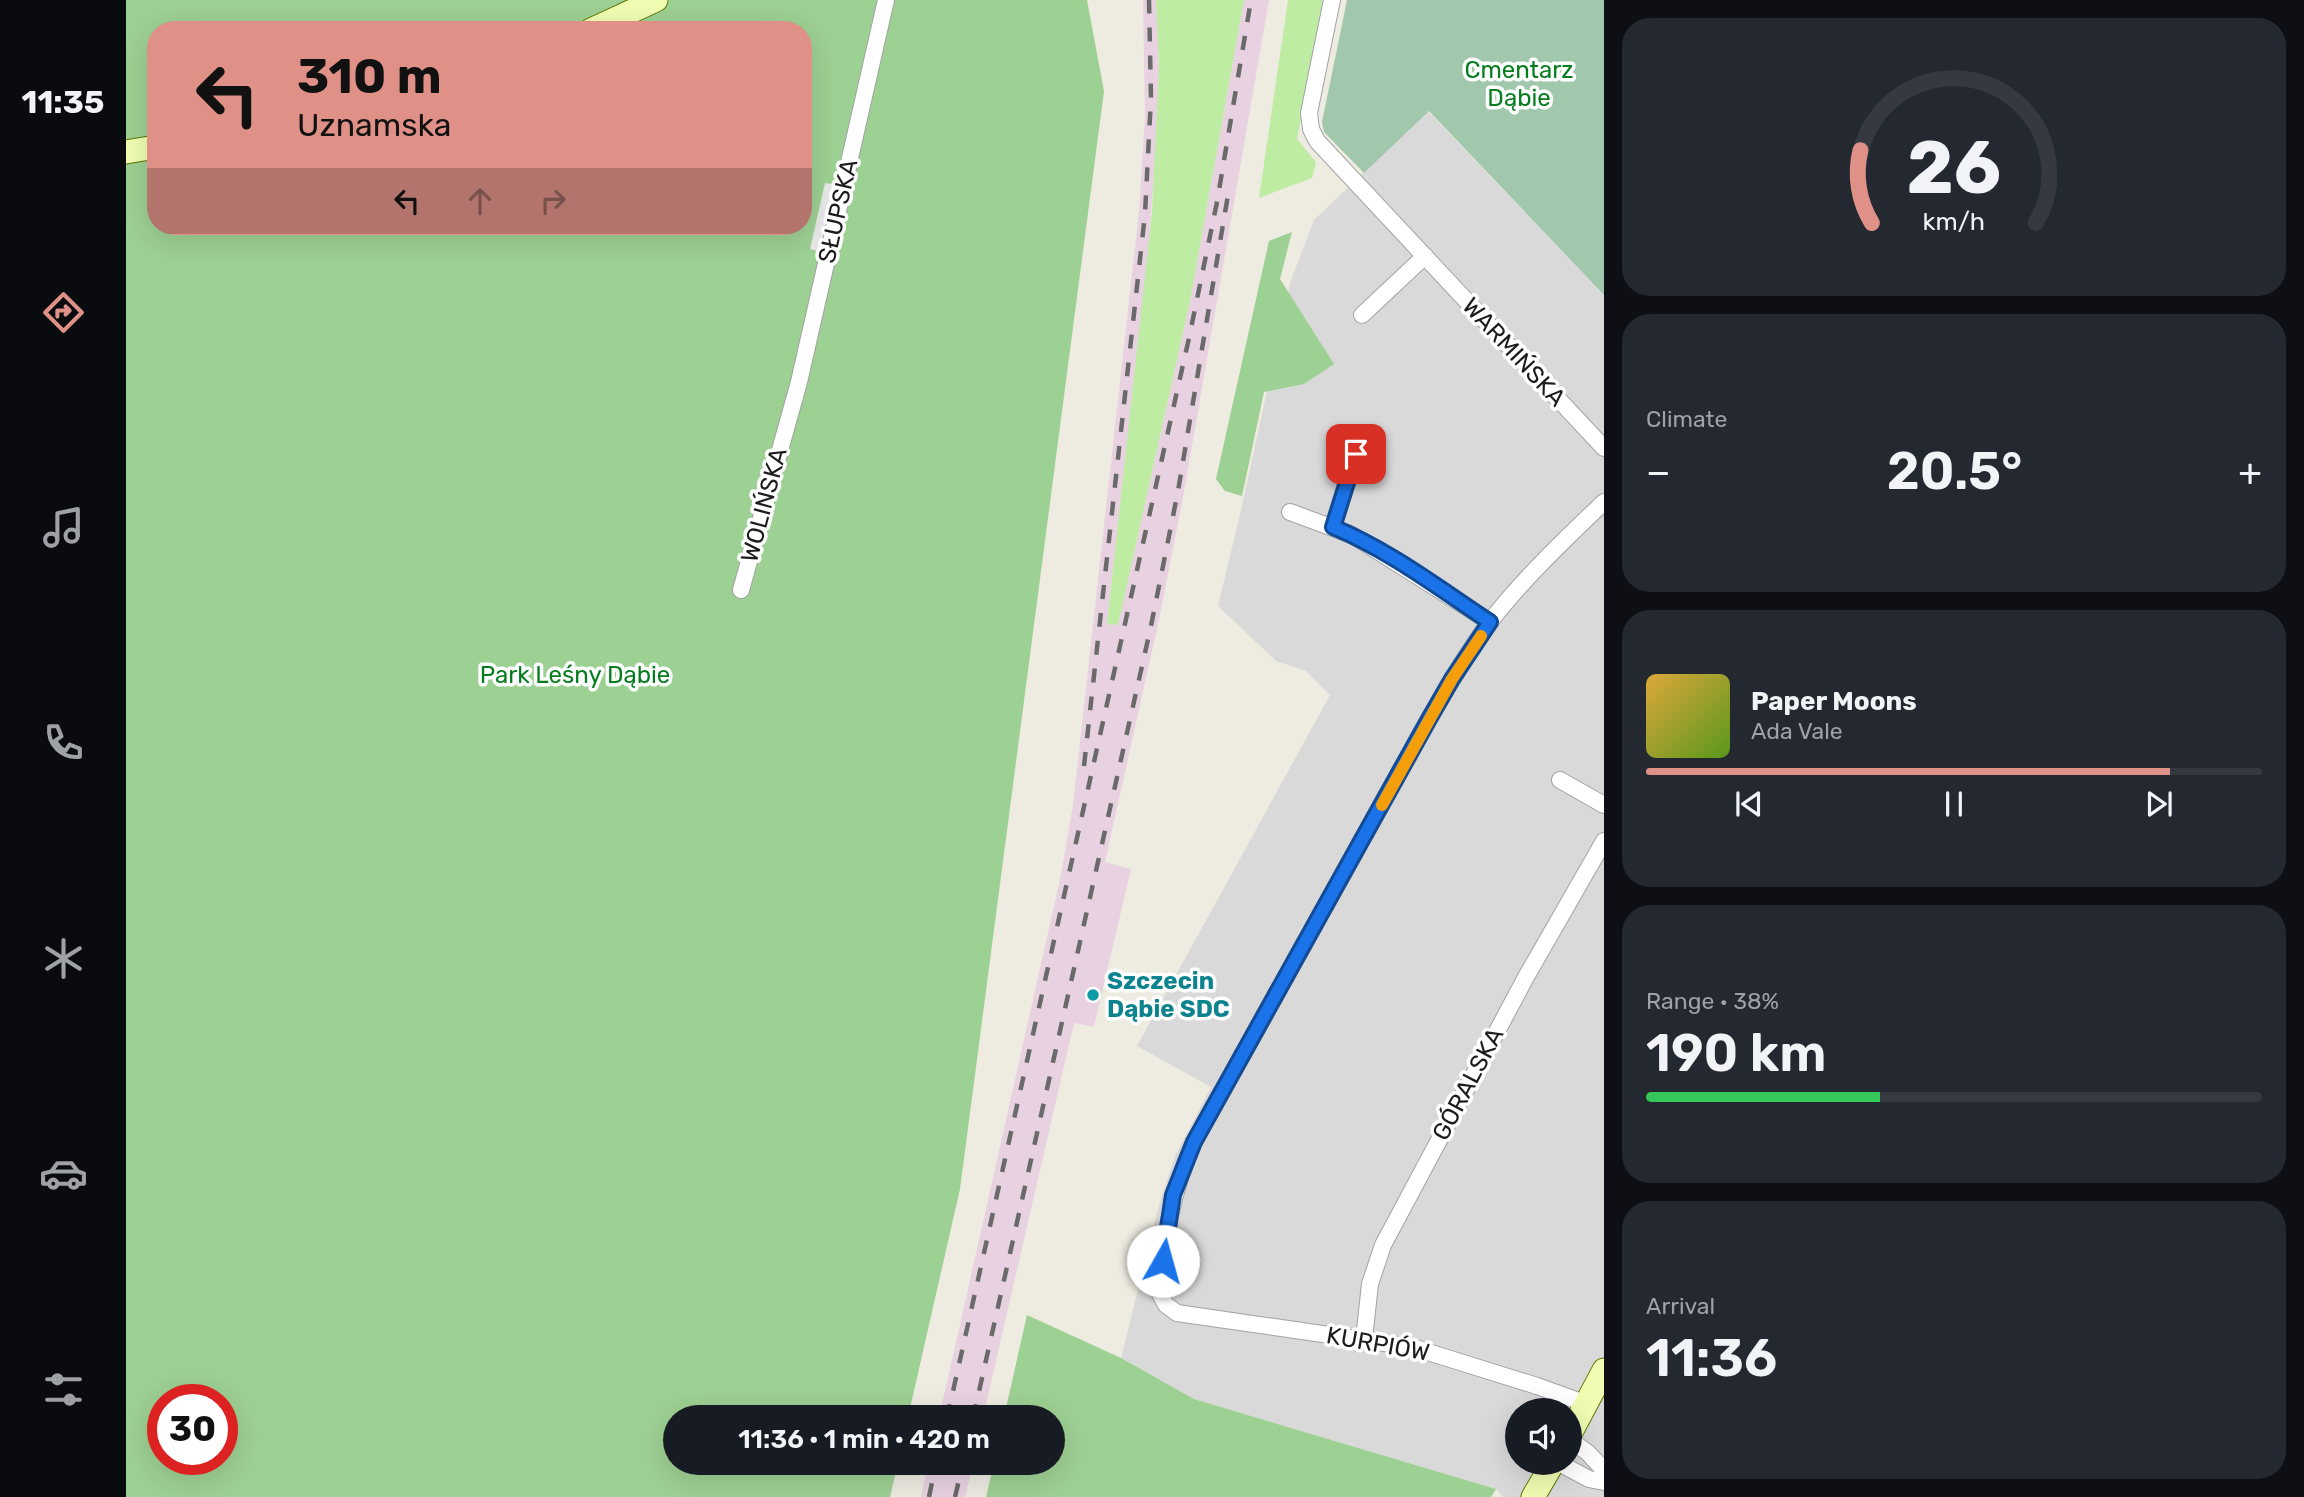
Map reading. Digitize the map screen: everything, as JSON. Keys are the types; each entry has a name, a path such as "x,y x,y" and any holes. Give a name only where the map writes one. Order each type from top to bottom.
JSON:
{"street":[{"path":"610,21 656,0"},
{"name":"SŁUPSKA","path":"788,421 886,0"},
{"name":"WARMIŃSKA","path":"1332,0 1308,113 1317,141 1604,448"},
{"path":"126,152 147,148"},
{"path":"1362,315 1425,256"},
{"name":"WOLIŃSKA","path":"741,590 788,421"},
{"path":"1333,527 1362,433"},
{"path":"1290,512 1352,535 1490,622 1521,586 1604,502"},
{"name":"KURPIÓW","path":"1490,622 1429,719 1194,1142 1173,1195 1160,1294 1166,1305 1177,1313 1364,1339 1435,1353 1587,1405"},
{"path":"1560,780 1604,805"},
{"name":"GÓRALSKA","path":"1364,1339 1370,1284 1375,1264 1388,1235 1526,977 1604,841"},
{"path":"1582,1414 1604,1370"},
{"path":"1582,1448 1604,1470"},
{"path":"1533,1497 1548,1475"},
{"path":"1581,1475 1604,1482"}],"shaded area":[{"path":"1143,0 1156,0 1158,117 1148,257 1107,623 1118,625 1190,301 1244,0 1269,0 1184,492 1160,615 1105,862 1131,869 1094,1027 1074,1023 986,1405 942,1405 1061,875 1073,805 1139,211 1145,116"},
{"path":"1428,111 1604,295 1604,1497 1503,1497 1496,1489 1194,1399 1121,1358 1159,1205 1175,1156 1211,1087 1137,1046 1330,695 1306,671 1276,661 1218,606 1291,280 1314,220"},
{"path":"825,183 838,185 823,252 810,249"},
{"path":"926,1475 970,1475 965,1497 921,1497"}],"green space":[{"name":"Park Leśny Dąbie","path":"126,0 1087,0 1104,91 960,1189 911,1405 663,1405 663,1475 895,1475 890,1497 126,1497"},
{"path":"1156,0 1244,0 1190,301 1118,625 1107,624 1152,212 1159,68"},
{"path":"1288,0 1323,0 1297,139 1316,162 1312,178 1259,198"},
{"name":"Cmentarz Dąbie","path":"1347,0 1604,0 1604,295 1429,111 1364,173 1324,132 1322,122"},
{"path":"1292,232 1280,279 1334,364 1304,384 1264,392 1242,496 1225,491 1216,479 1269,241"},
{"path":"1027,1315 1121,1358 1194,1399 1496,1489 1491,1497 986,1497 991,1475 1065,1475 1065,1405 1007,1405"}],"railway":[{"path":"1084,766 1145,214 1151,98 1149,0"},
{"path":"950,1405 1189,338 1217,202 1251,0"},
{"path":"976,1405 1151,626 1178,491 1228,195"},
{"path":"929,1497 934,1475"},
{"path":"955,1497 960,1475"}],"slow traffic":[{"path":"1382,805 1452,679 1481,636"}],"place":[{"name":"Szczecin Dąbie SDC","path":"1093,995"}],"route":[{"path":"1163,1261 1173,1195 1194,1142 1429,719 1490,622 1380,551 1333,527 1356,454"}]}
